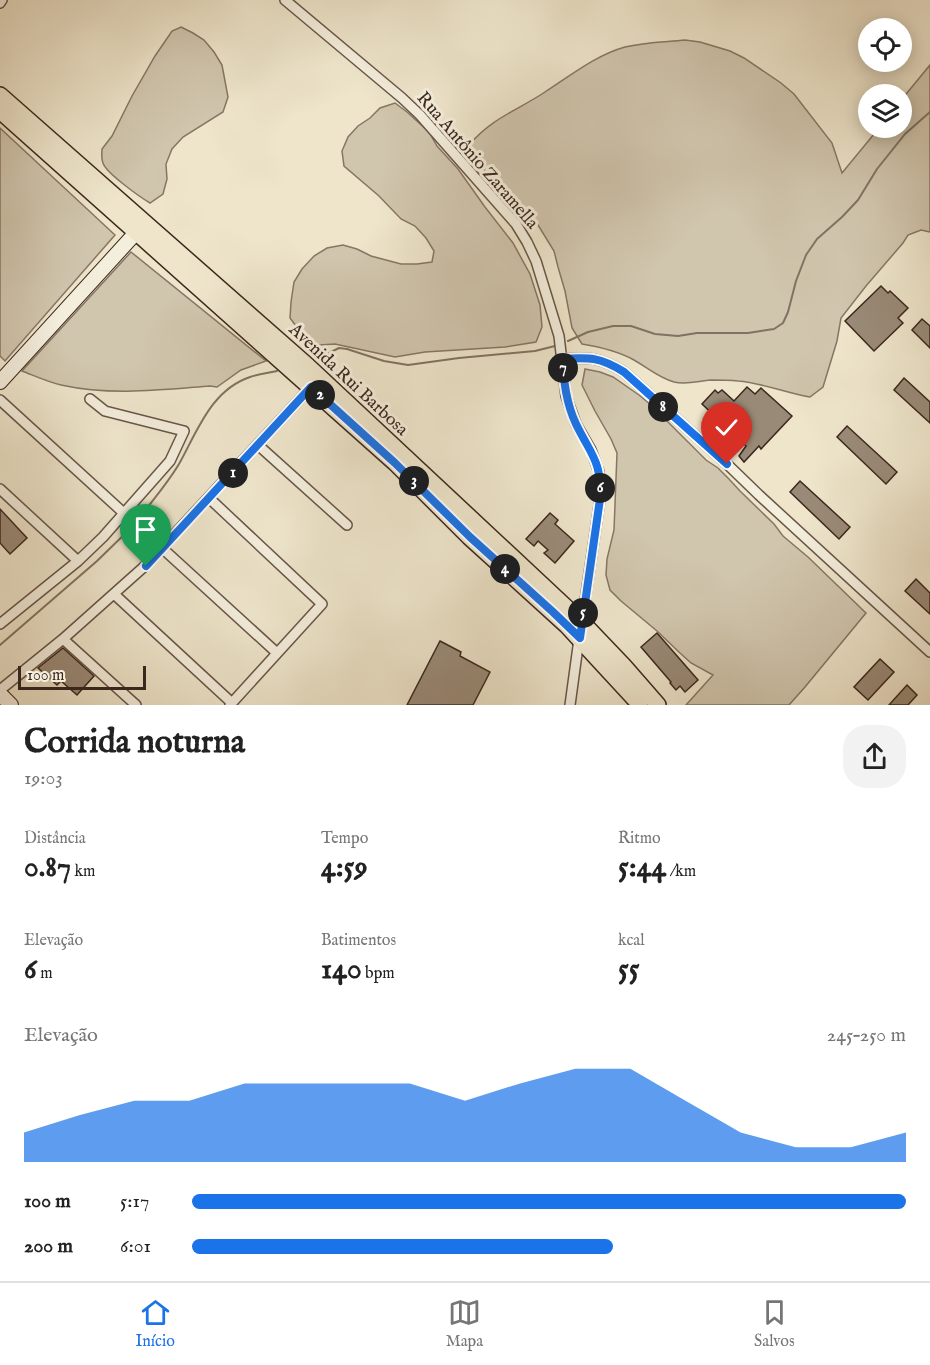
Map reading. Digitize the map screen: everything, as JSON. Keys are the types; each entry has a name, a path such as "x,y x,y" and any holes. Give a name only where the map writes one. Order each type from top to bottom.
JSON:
{"main road":[{"name":"Avenida Rui Barbosa","path":"0,95 140,227 582,622 658,705"},
{"name":"Avenida Rui Barbosa","path":"0,111 140,227"},
{"path":"0,382 140,227"},
{"name":"Avenida Rui Barbosa","path":"303,371 311,387 388,456 470,537 580,638 640,705"},
{"path":"0,692 10,705"}],"street":[{"name":"Rua Antônio Zaramella","path":"285,0 402,98 420,116 516,224 536,261 559,336 564,382 571,410 596,462 601,484 570,705"},
{"path":"562,359 598,359 611,363 624,372 930,652"},
{"path":"0,692 163,549 311,387"},
{"path":"0,399 277,653"},
{"path":"0,624 78,561 127,516 170,461 184,431 105,411 90,399"},
{"path":"258,445 347,525"},
{"path":"0,489 78,561"},
{"path":"114,594 231,704 322,604 209,498"},
{"path":"63,639 136,705"}],"shaded area":[{"path":"181,27 204,40 214,52 222,65 228,97 223,112 183,137 172,149 166,164 167,179 163,194 150,203 110,173 102,160 102,149 112,136 155,56 172,31"},
{"path":"685,40 700,42 744,58 794,94 832,143 842,173 871,138 912,138 912,87 930,65 930,232 921,230 908,235 841,318 837,341 823,387 810,397 738,381 674,382 622,354 582,344 572,328 554,251 538,225 518,202 473,159 470,144 487,127 594,61 625,47"},
{"path":"395,103 429,132 437,146 458,169 513,243 530,274 540,305 542,327 536,342 395,357 335,344 319,345 308,342 290,318 294,282 314,256 327,248 343,245 401,264 432,262 434,251 415,226 401,219 379,196 344,166 342,151 348,137 380,108"},
{"path":"0,128 115,235 5,361 0,356"},
{"path":"131,252 266,361 241,370 217,387 136,391 98,390 56,384 22,371"},
{"path":"585,369 613,377 651,405 706,460 718,468 783,536 866,613 789,705 686,705 713,675 691,663 610,590 606,575 607,559 614,530 617,453 582,385"}],"building":[{"path":"881,286 888,293 890,291 908,308 898,318 903,323 874,351 845,321"},
{"path":"922,319 930,326 930,348 912,330"},
{"path":"904,378 930,402 930,423 894,390"},
{"path":"747,387 755,394 761,388 792,416 761,449 759,446 744,462 739,456 746,446 702,404 715,390 718,393 722,390 734,401"},
{"path":"847,426 897,472 886,484 837,437"},
{"path":"800,481 850,527 839,539 790,492"},
{"path":"0,509 27,538 10,554 0,543"},
{"path":"550,513 558,520 555,524 574,541 555,563 544,553 548,550 538,541 534,546 526,539"},
{"path":"916,579 930,593 930,614 905,591"},
{"path":"657,633 698,680 685,692 680,686 676,690 641,647"},
{"path":"440,641 461,652 460,656 490,672 473,705 407,705"},
{"path":"63,648 94,676 77,695 61,681 57,685 38,668"},
{"path":"880,659 894,672 868,700 854,687"},
{"path":"907,685 917,695 908,705 889,705"}],"waterway":[{"path":"568,341 588,332 613,326 631,326 655,334 678,336 697,333 748,333 774,329 783,323 806,255 817,239 858,200 877,169 905,134 930,112"},
{"path":"316,357 339,348 384,361 408,365 535,351 555,346"},
{"path":"137,520 179,464 215,402 236,383 253,376 277,371"},
{"path":"0,645 97,561 134,525"}],"route":[{"path":"146,566 311,387 423,489 470,537 580,638 601,484 596,462 576,424 566,396 562,359 588,358 611,363 727,464"}]}
